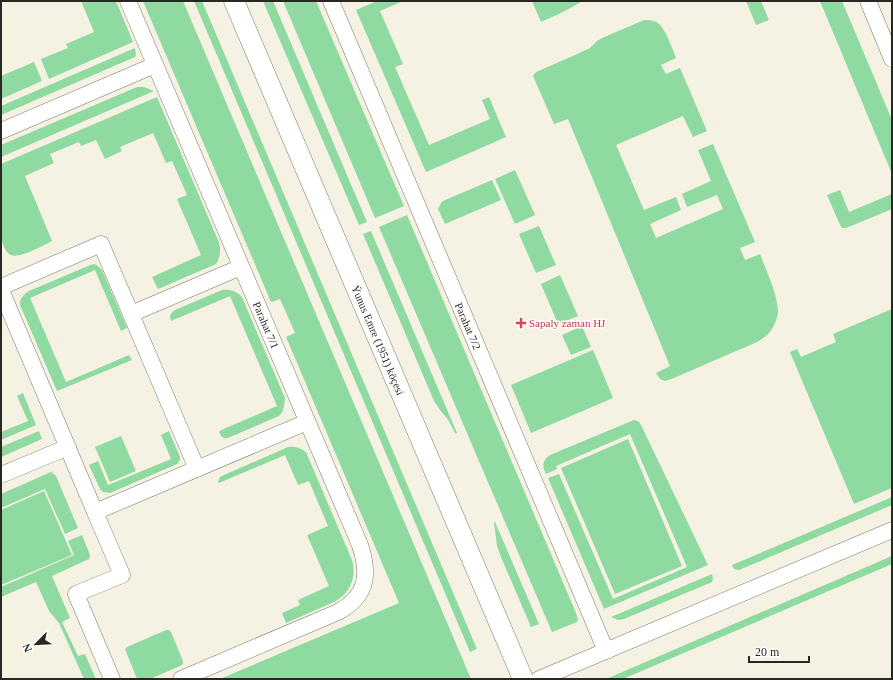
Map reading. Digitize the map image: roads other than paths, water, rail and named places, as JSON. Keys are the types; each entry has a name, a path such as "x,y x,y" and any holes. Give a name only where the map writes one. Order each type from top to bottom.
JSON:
{"street":[{"name":"Parahat 7/1","path":"128,1 360,545 363,555 365,577 363,588 353,603 338,612 181,679"},
{"name":"Ýunus Emre (1951) köçesi","path":"234,1 523,679"},
{"name":"Parahat 7/2","path":"331,1 606,651"},
{"path":"868,1 892,59"},
{"path":"1,131 155,65"},
{"path":"112,679 76,594 122,575 1,288 101,244 197,469"},
{"path":"131,314 241,267"},
{"path":"95,512 307,422"},
{"path":"1,475 68,447"},
{"path":"540,679 892,530"}],"place":[{"name":"Sapaly zaman HJ","path":"521,323"}]}
